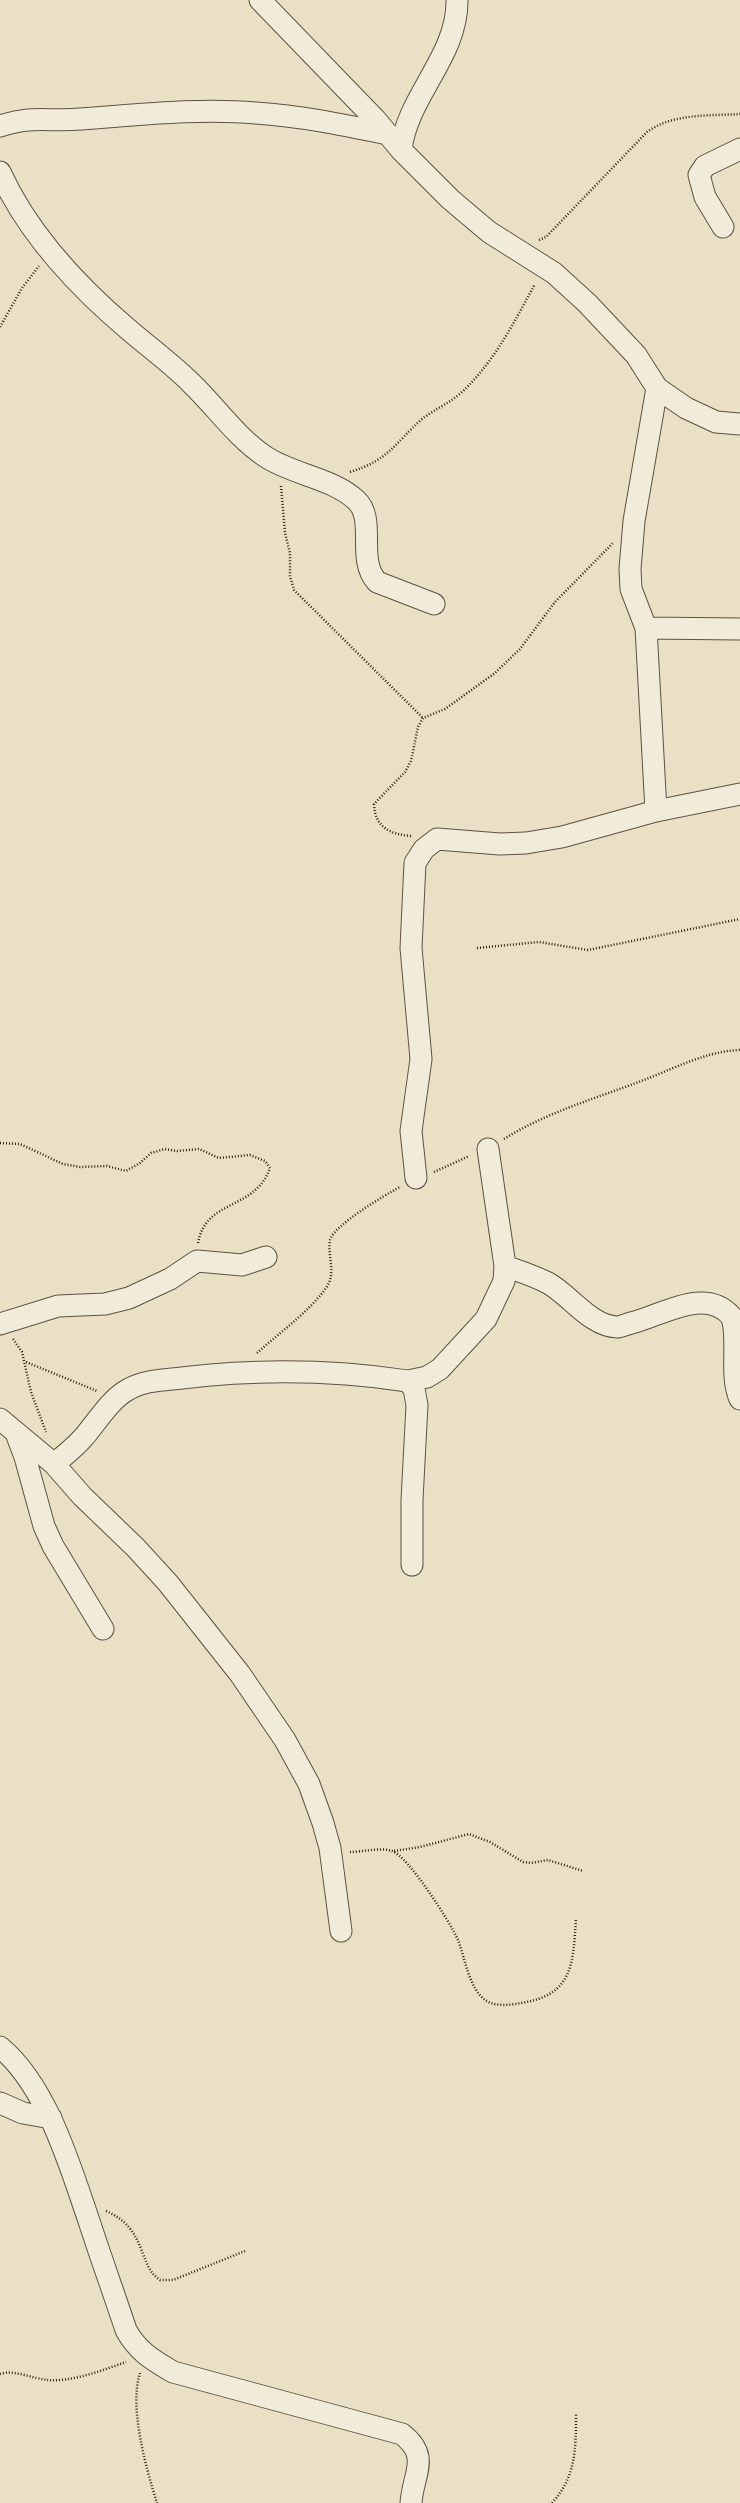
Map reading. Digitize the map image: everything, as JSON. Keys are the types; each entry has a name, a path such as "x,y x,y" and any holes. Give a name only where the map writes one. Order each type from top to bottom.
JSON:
{"street":[{"path":"260,0 388,134 401,150 478,224 508,246 544,266 598,313 636,356 657,388 686,408 716,422 740,424"},
{"path":"401,150 409,114 443,53 455,17 457,0"},
{"path":"0,126 38,118 75,119 132,113 254,112 308,118 388,134"},
{"path":"723,226 703,193 700,180 700,171 705,166 740,149"},
{"path":"0,172 23,216 50,250 128,329 192,384 239,436 279,464 321,481 352,496 360,504 366,520 366,560 371,576 377,582 434,604"},
{"path":"656,810 646,628 631,588 630,569 634,521 657,388"},
{"path":"646,628 740,629"},
{"path":"416,1178 411,1131 421,1059 411,948 415,863 424,849 438,839 500,844 526,843 562,836 656,810 740,794"},
{"path":"54,1464 82,1439 119,1397 128,1389 146,1382 235,1374 300,1372 346,1373 408,1381 427,1377 440,1369 486,1319 504,1281 505,1266 488,1149"},
{"path":"4,1329 58,1306 105,1304 129,1298 170,1279 197,1261 242,1265 266,1258"},
{"path":"505,1266 548,1283 598,1321 617,1327 650,1318 675,1307 702,1302 718,1305 732,1316 737,1331 735,1380 740,1399"},
{"path":"408,1381 414,1389 418,1405 412,1500 412,1565"},
{"path":"7,1425 54,1464 82,1496 136,1548 168,1582 240,1674 285,1740 308,1784 330,1848 341,1931"},
{"path":"7,1425 26,1457 44,1526 53,1546 103,1629"},
{"path":"0,2047 25,2075 51,2118 83,2204 126,2330 134,2345 145,2356 174,2372 402,2434 413,2443 418,2453 418,2469 411,2503"},
{"path":"0,2103 23,2113 51,2118"}],"path":[{"path":"535,240 546,237 647,132 660,123 673,119 740,114"},
{"path":"0,327 24,284 50,250"},
{"path":"321,481 369,466 385,456 423,419 451,401 473,381 500,348 544,266"},
{"path":"279,464 285,533 290,553 290,576 294,590 423,718"},
{"path":"438,839 394,835 380,826 374,815 374,804 404,772 411,761 418,727 423,718 446,709 495,673 520,649 556,602 634,521"},
{"path":"477,948 539,942 588,950 740,920"},
{"path":"235,1374 306,1310 327,1287 332,1275 330,1246 334,1232 372,1205 416,1178 488,1149 530,1123 689,1062 727,1050 740,1050"},
{"path":"0,1143 20,1144 63,1164 80,1167 107,1166 126,1171 140,1163 151,1153 165,1149 177,1151 199,1148 219,1158 250,1155 265,1161 270,1168 260,1188 251,1196 215,1214 204,1224 197,1246 197,1261"},
{"path":"4,1329 20,1348 25,1361 31,1392 47,1435"},
{"path":"25,1361 76,1384 119,1397"},
{"path":"330,1848 349,1852 393,1851 420,1848 469,1834 490,1842 523,1862 531,1863 548,1860 584,1871"},
{"path":"393,1851 404,1860 447,1917 476,1990 485,2000 493,2004 511,2005 540,2000 553,1993 564,1980 574,1959 576,1918"},
{"path":"83,2204 114,2215 133,2230 154,2274 164,2281 173,2280 245,2251"},
{"path":"0,2374 8,2373 49,2380 63,2380 145,2356"},
{"path":"145,2356 137,2383 137,2397 142,2450 157,2503"},
{"path":"552,2503 564,2489 570,2475 576,2449 576,2414"}]}
